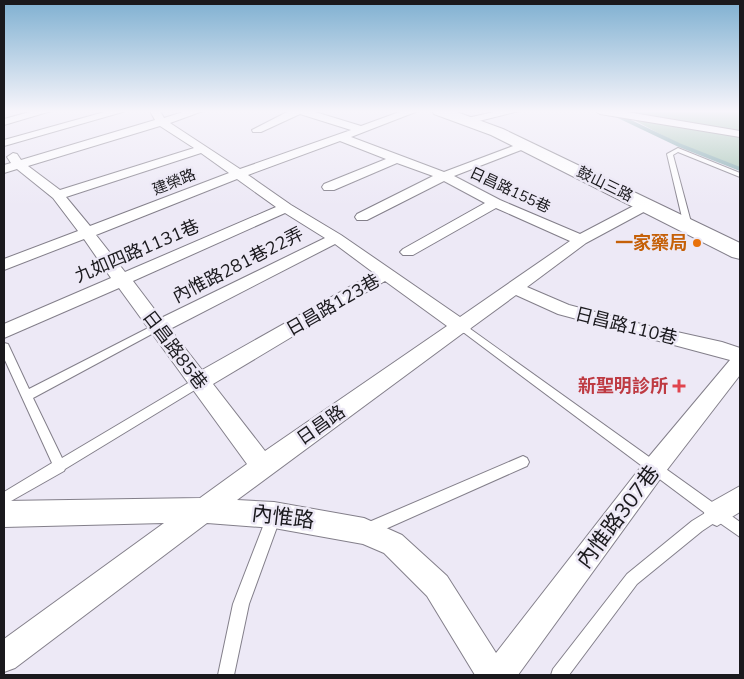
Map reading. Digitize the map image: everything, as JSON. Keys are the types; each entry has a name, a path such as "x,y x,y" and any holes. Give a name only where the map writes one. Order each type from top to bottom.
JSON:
{"street":[{"path":"4,143 19,165 58,195 203,149"},
{"path":"4,169 93,143"},
{"path":"193,143 286,208 336,238 386,274"},
{"name":"建榮路","path":"4,265 238,174 324,143"},
{"name":"日昌路155巷","path":"356,143 444,176 495,203 581,240"},
{"name":"鼓山三路","path":"519,143 740,252"},
{"path":"362,217 444,176 525,145"},
{"path":"329,187 398,158"},
{"name":"日昌路85巷","path":"58,195 263,466"},
{"path":"408,252 495,203"},
{"name":"日昌路","path":"4,656 263,466 462,327 581,240 646,205"},
{"name":"九如四路1131巷","path":"4,331 286,208"},
{"name":"內惟路281巷22弄","path":"158,328 336,238"},
{"name":"日昌路123巷","path":"200,382 386,274 462,327"},
{"name":"日昌路110巷","path":"515,288 564,310 641,331 722,349 740,356"},
{"name":"內惟路307巷","path":"499,675 655,467 740,361"},
{"path":"717,513 740,498"},
{"name":"內惟路","path":"4,514 205,510 274,515 364,531 393,544 437,586 492,675"}],"lane":[{"path":"688,226 670,154 678,150 740,175"},
{"path":"462,327 740,530"},
{"path":"26,396 158,328"},
{"path":"4,347 60,466"},
{"path":"4,499 200,382"},
{"path":"364,531 523,462"},
{"path":"558,675 632,579 697,526 717,513"},
{"path":"226,675 241,604 274,515"}],"green space":[{"path":"677,143 740,143 740,168"}],"waterway":[{"path":"674,143 740,169"}],"place":[{"name":"一家藥局","path":"697,243"},
{"name":"新聖明診所","path":"679,386"}]}
